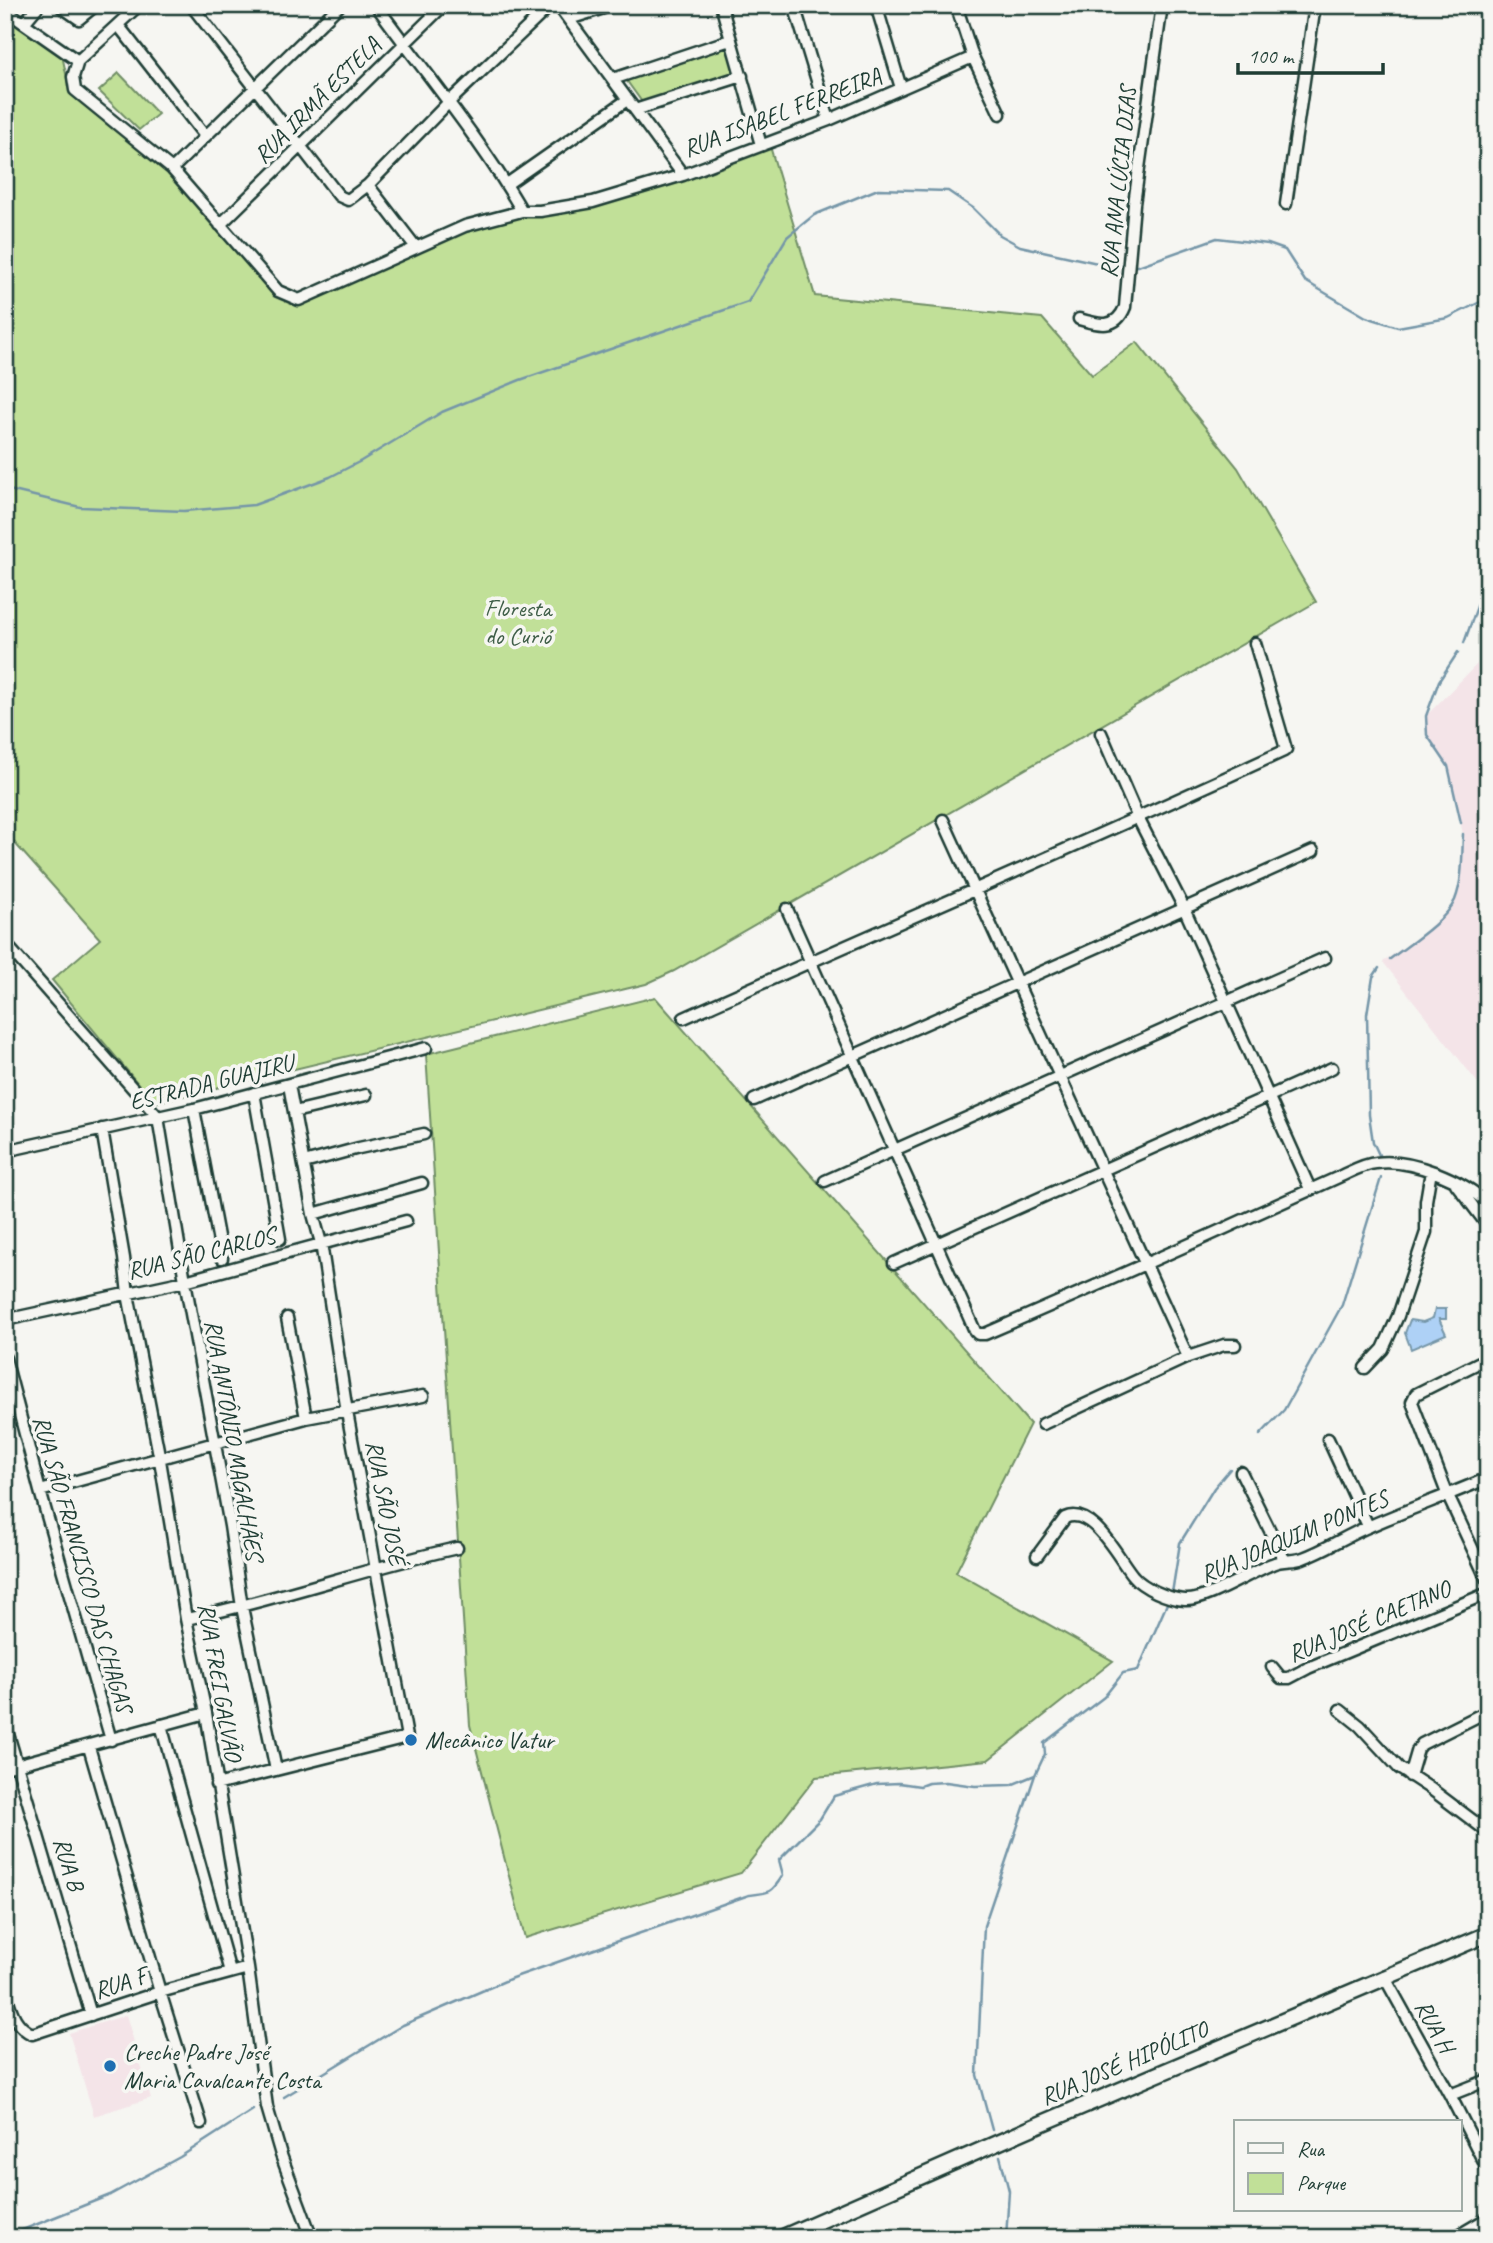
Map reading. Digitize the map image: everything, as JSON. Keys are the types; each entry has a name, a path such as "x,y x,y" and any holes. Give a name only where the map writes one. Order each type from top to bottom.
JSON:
{"street":[{"path":"24,23 39,5"},
{"path":"59,5 82,19 96,5"},
{"path":"139,5 78,61 73,77 75,90 172,169 278,290 294,299 306,299 415,246 465,226 522,211 540,211 593,202 683,175"},
{"path":"191,5 344,200 348,200 368,185 449,102 551,5"},
{"path":"172,169 340,5"},
{"path":"376,5 449,102 507,184 522,211"},
{"name":"RUA IRMÃ ESTELA","path":"220,225 444,5"},
{"name":"RUA ISABEL FERREIRA","path":"558,5 683,175 829,120 973,57"},
{"path":"569,19 613,5"},
{"path":"721,5 761,145"},
{"path":"794,5 829,120"},
{"path":"876,5 901,88"},
{"path":"956,5 973,57 1000,114"},
{"name":"RUA ANA LÚCIA DIAS","path":"1079,319 1107,326 1118,320 1125,307 1137,180 1161,5"},
{"path":"1286,204 1315,7 1291,5"},
{"path":"5,10 78,61"},
{"path":"118,24 205,136"},
{"path":"612,79 730,40"},
{"path":"635,110 741,76"},
{"path":"507,184 627,100"},
{"path":"368,185 415,246"},
{"path":"684,1018 1138,818 1286,749 1255,643"},
{"path":"1101,733 1138,818 1184,908 1310,1189"},
{"path":"943,820 1188,1357"},
{"path":"754,1100 1313,851"},
{"path":"787,909 975,1331 981,1335 1146,1265 1310,1189 1373,1163 1403,1165 1444,1175 1475,1191 1488,1204"},
{"path":"5,943 158,1117"},
{"path":"825,1181 1325,958"},
{"name":"ESTRADA GUAJIRU","path":"5,1151 194,1109 426,1048"},
{"path":"894,1263 1332,1068"},
{"name":"RUA SÃO JOSÉ","path":"216,1785 407,1737 347,1412 321,1243 313,1214 289,1084"},
{"path":"254,1093 280,1238"},
{"path":"294,1112 366,1095"},
{"path":"194,1109 222,1258"},
{"name":"RUA ANTÔNIO MAGALHÃES","path":"158,1117 242,1607 276,1769"},
{"name":"RUA FREI GALVÃO","path":"102,1129 128,1294 205,1713 248,1968 267,2107 281,2155 312,2238"},
{"path":"304,1163 424,1134"},
{"path":"1365,1368 1383,1349 1398,1316 1426,1232 1426,1201 1431,1171"},
{"path":"313,1214 422,1183"},
{"path":"1456,1183 1488,1226"},
{"name":"RUA SÃO CARLOS","path":"5,1320 185,1281 405,1221"},
{"path":"286,1318 306,1418"},
{"path":"1043,1424 1188,1357 1224,1345 1235,1345"},
{"name":"RUA SÃO FRANCISCO DAS CHAGAS","path":"5,1358 111,1740"},
{"path":"1488,1359 1420,1391 1413,1396 1412,1405 1448,1496 1488,1582"},
{"path":"40,1491 306,1418 423,1396"},
{"path":"1328,1439 1368,1526"},
{"path":"1241,1472 1284,1559"},
{"name":"RUA JOAQUIM PONTES","path":"1037,1556 1065,1518 1072,1515 1087,1521 1100,1531 1139,1582 1188,1601 1210,1595 1284,1559 1304,1558 1368,1526 1488,1478"},
{"path":"187,1619 242,1607 377,1567 457,1548"},
{"name":"RUA JOSÉ CAETANO","path":"1272,1667 1279,1677 1289,1678 1488,1593"},
{"path":"1340,1710 1360,1726 1399,1768 1486,1827"},
{"path":"1410,1776 1422,1744 1488,1711"},
{"path":"5,1769 205,1713"},
{"name":"RUA B","path":"5,1724 91,2015"},
{"path":"161,1725 230,1972"},
{"path":"89,1747 201,2123"},
{"name":"RUA JOSÉ HIPÓLITO","path":"781,2238 1384,1976 1488,1934"},
{"name":"RUA F","path":"5,1991 13,2017 22,2028 32,2034 160,1992 248,1968"},
{"name":"RUA H","path":"1384,1976 1488,2170"},
{"path":"1450,2095 1488,2080"},
{"path":"1454,2238 1488,2218"}],"shaded area":[{"path":"1488,653 1488,1096 1383,962 1423,933 1455,901 1461,875 1463,834 1448,766 1427,735 1426,716"},
{"name":"Creche Padre José Maria Cavalcante Costa","path":"126,2015 151,2098 94,2116 69,2033"}],"green space":[{"name":"Floresta do Curió","path":"5,13 62,55 69,88 174,174 297,305 435,237 529,205 588,203 769,143 815,296 1042,318 1092,375 1137,342 1238,468 1316,602 674,971 646,984 154,1103 52,980 100,939 5,832"},
{"path":"727,44 736,73 642,102 624,77"},
{"path":"119,73 158,114 139,130 99,91"},
{"path":"655,997 1030,1424 956,1572 1113,1661 988,1760 816,1777 741,1873 525,1938 470,1725 426,1054"}],"water":[{"path":"1435,1309 1446,1309 1446,1319 1439,1319 1446,1334 1411,1349 1405,1333 1410,1320 1423,1322 1433,1318"}],"waterway":[{"path":"5,489 80,507 184,511 254,505 330,477 442,412 520,380 748,302 787,237 814,215 878,189 948,191 973,208 1000,235 1020,246 1102,264 1126,265"},
{"path":"1133,266 1217,238 1268,244 1285,250 1305,281 1366,317 1398,327 1448,318 1488,298"},
{"path":"1464,643 1488,576"},
{"path":"1458,652 1439,681 1426,716 1427,735 1448,766 1461,823"},
{"path":"1390,959 1444,916 1455,900 1462,868 1463,834"},
{"path":"1379,968 1373,977 1367,1014 1369,1115 1373,1142 1380,1157"},
{"path":"1260,1435 1284,1410 1342,1305 1381,1178"},
{"path":"1172,1593 1180,1543 1214,1488 1230,1469"},
{"path":"992,2130 977,2075 984,1926 1035,1775 1045,1754 1044,1743 1104,1697 1123,1673 1138,1670 1169,1599"},
{"path":"284,2097 403,2025 512,1978 749,1895 770,1891 783,1875 779,1860 820,1819 834,1796 877,1784 920,1786 946,1782 975,1786 1011,1785 1035,1775"},
{"path":"5,2237 110,2195 180,2157 253,2110"},
{"path":"1000,2156 1009,2191 1006,2238"}],"place":[{"name":"Mecânico Vatur","path":"411,1740"},
{"name":"Creche Padre José Maria Cavalcante Costa","path":"110,2066"}]}
